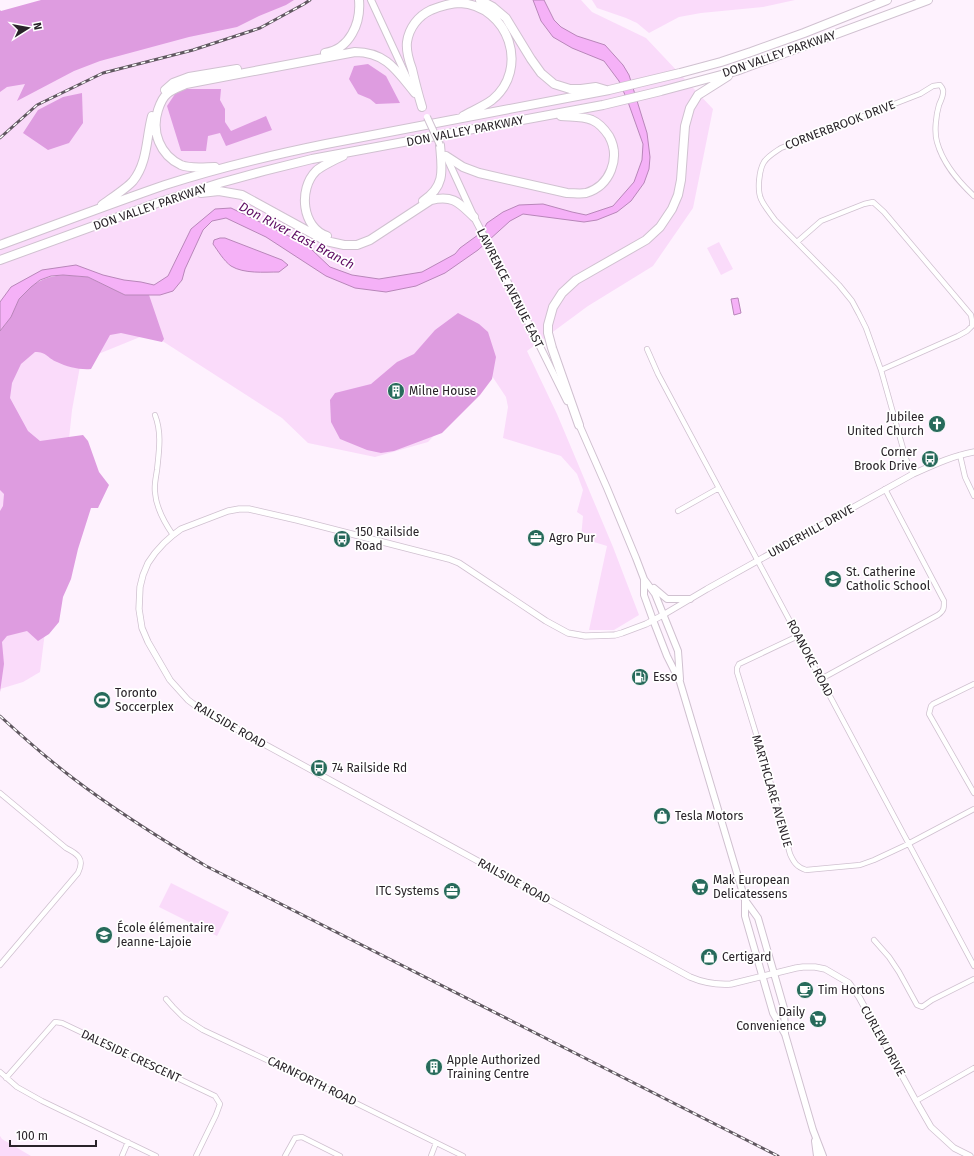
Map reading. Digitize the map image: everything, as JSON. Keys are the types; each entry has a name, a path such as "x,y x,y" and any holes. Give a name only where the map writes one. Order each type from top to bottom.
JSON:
{"highway":[{"path":"96,209 132,182 142,168 153,109 157,100 173,83 189,77 329,53 336,50 345,44 352,35 357,23 360,6 359,0"},
{"path":"480,0 493,7 506,18 541,73 554,84 570,89 596,87 609,90"},
{"name":"DON VALLEY PARKWAY","path":"0,245 96,209 166,185 228,167 290,152 609,90 721,62 804,33 887,0"},
{"name":"DON VALLEY PARKWAY","path":"0,260 157,203 264,171 312,159 603,105 736,71 928,0"},
{"path":"422,107 406,43 415,22 426,12 444,5 460,3 470,4 485,10 496,19 506,33 512,62 509,76 502,89 492,100 454,120"},
{"path":"228,167 198,168 181,165 166,155 158,142 155,125 157,112 166,94 186,84 355,52 379,56 388,62 396,69 415,93"},
{"path":"579,425 548,333 548,325 553,307 562,293 576,280 646,240 660,227 672,209 682,180 685,126 690,108 698,96 736,71"},
{"path":"445,155 463,167 480,173 567,193 585,193 601,185 608,178 614,159 613,145 604,128 592,120 584,118 546,116"},
{"path":"347,153 317,170 309,180 305,195 305,210 311,223 322,234 340,240 352,241 368,236 435,192 442,174 440,145"},
{"path":"186,194 220,191 242,195 320,238 344,246 357,245 370,240 431,200 442,198 450,199 458,203 474,217"}],"main road":[{"name":"LAWRENCE AVENUE EAST","path":"371,0 474,217 579,425 607,488 644,579 653,589 678,651 680,682"},
{"name":"LAWRENCE AVENUE EAST","path":"644,579 644,595 652,620 680,682 745,900 745,916 773,1013 785,1034 813,1130 823,1156"},
{"path":"644,579 667,599 690,599"},
{"name":"LAWRENCE AVENUE EAST","path":"745,900 758,918 784,1008 785,1034"},
{"name":"LAWRENCE AVENUE EAST","path":"813,1130 817,1156"}],"street":[{"name":"CORNERBROOK DRIVE","path":"913,474 906,459 881,370 863,321 852,301 839,285 775,220 760,198 758,189 761,171 764,162 771,154 781,148 920,94 933,86 940,85 942,87 943,95 939,106 937,121 937,142 945,163 962,185 974,196"},
{"path":"797,242 821,222 864,204 873,202 884,212 970,315 972,326 966,332 881,370"},
{"name":"ROANOKE ROAD","path":"647,348 654,366 974,966"},
{"path":"156,415 160,436 155,482 155,497 160,514 173,535"},
{"name":"UNDERHILL DRIVE","path":"652,620 913,474 937,463 974,452"},
{"path":"960,455 965,477 974,496"},
{"path":"678,511 719,488"},
{"path":"821,679 938,615 944,608 944,601 885,490"},
{"name":"RAILSIDE ROAD","path":"652,620 615,635 585,636 568,633 546,621 464,566 454,561 250,508 238,509 212,516 181,530 164,543 148,563 143,575 140,587 139,609 142,628 148,642 170,680 188,700 212,716 690,977 704,983 720,985 738,983 774,974"},
{"name":"MARTHCLARE AVENUE","path":"798,636 739,664 737,668 793,860 800,868 806,870 860,865 874,860 909,842"},
{"path":"974,684 933,704 929,714 974,793"},
{"path":"0,793 66,848 74,852 79,857 81,862 81,868 78,873 0,964"},
{"path":"909,842 974,809"},
{"path":"874,940 889,957 899,972 913,999 922,1007 932,1000 974,979"},
{"name":"CURLEW DRIVE","path":"774,974 802,967 815,967 825,969 849,983 859,997 931,1127 954,1148 970,1156"},
{"name":"CARNFORTH ROAD","path":"166,999 183,1017 203,1030 304,1077 463,1156"},
{"name":"DALESIDE CRESCENT","path":"6,1078 55,1022 62,1023 214,1096 220,1104 196,1156"},
{"path":"916,1101 974,1068"},
{"path":"0,1072 17,1086 42,1101 156,1156"},
{"path":"285,1156 295,1138 302,1137 340,1156"},
{"path":"122,1156 128,1142"},
{"path":"431,1156 436,1143"}],"shaded area":[{"path":"41,0 294,0 237,27 189,37 100,61 74,71 17,101 25,84 7,87 0,92 0,10 1,11"},
{"path":"132,0 581,0 592,12 646,38 713,109 693,208 653,266 588,306 527,351 557,414 613,547 639,615 614,630 589,630 607,546 581,538 583,516 577,512 583,490 577,474 561,456 503,438 508,407 506,397 492,376 482,384 428,442 375,457 308,443 282,418 150,333 81,361 72,410 40,672 23,682 0,689 0,57"},
{"path":"533,0 544,0 554,20 561,27 577,36 605,45 623,65 629,75 647,133 650,157 649,169 644,183 631,201 617,212 597,220 584,222 523,214 510,221 478,250 445,273 416,286 386,292 355,288 326,276 266,237 226,218 212,221 203,230 185,269 182,280 173,291 160,295 125,295 88,277 63,275 51,276 40,280 19,299 11,317 0,331 0,302 11,287 42,270 76,265 103,275 154,285 168,276 191,229 215,209 231,208 291,237 310,248 330,267 352,275 379,279 422,272 455,254 460,248 482,232 487,223 503,212 519,205 543,204 586,215 613,206 634,182 642,160 643,144 628,102 619,81 604,61 572,48 553,37 541,21"},
{"path":"592,0 795,0 763,7 701,13 679,17 649,33 637,23 597,8"},
{"path":"368,64 386,76 400,103 376,104 370,99 358,94 349,79 354,66"},
{"path":"184,89 221,89 220,100 225,109 225,122 231,131 266,116 272,130 226,146 220,133 208,136 206,151 181,151 167,106 175,94"},
{"path":"82,93 83,123 69,143 48,150 23,133 38,110 63,97"},
{"path":"225,238 282,260 288,265 279,272 254,272 236,269 221,256 213,244 214,240"},
{"path":"719,242 733,269 721,275 707,248"},
{"path":"63,275 88,277 125,295 149,295 164,339 162,342 121,333 110,335 91,369 69,367 45,354 35,352 21,364 12,383 10,398 28,431 40,441 83,435 88,441 99,472 109,485 98,508 91,508 78,549 71,579 63,597 59,622 49,634 38,641 27,631 7,636 2,642 4,664 0,692 0,511 3,506 4,494 0,490 0,331 9,319 19,300 29,288 44,279"},
{"path":"738,298 741,313 734,315 731,299"},
{"path":"458,313 479,324 488,332 496,357 492,379 480,395 442,433 394,451 381,453 367,450 340,439 331,422 330,400 335,393 371,384 397,362 414,354 435,330"},
{"path":"171,883 229,912 217,936 159,907"},
{"path":"0,1136 2,1139 31,1156 0,1156"}],"railway":[{"path":"0,138 37,105 103,73 193,50 260,28 310,0"},
{"path":"0,716 46,757 90,791 172,846 206,866 778,1156"}],"place":[{"name":"Milne House","path":"396,391"},
{"name":"Jubilee United Church","path":"937,424"},
{"name":"Corner Brook Drive","path":"930,459"},
{"name":"Agro Pur","path":"536,538"},
{"name":"150 Railside Road","path":"342,539"},
{"name":"St. Catherine Catholic School","path":"833,579"},
{"name":"Esso","path":"640,677"},
{"name":"Toronto Soccerplex","path":"102,700"},
{"name":"74 Railside Rd","path":"319,768"},
{"name":"Tesla Motors","path":"662,816"},
{"name":"Mak European Delicatessens","path":"700,887"},
{"name":"ITC Systems","path":"452,891"},
{"name":"École élémentaire Jeanne-Lajoie","path":"104,935"},
{"name":"Certigard","path":"709,957"},
{"name":"Tim Hortons","path":"805,990"},
{"name":"Daily Convenience","path":"818,1019"},
{"name":"Apple Authorized Training Centre","path":"434,1067"}],"water label":[{"name":"Don River East Branch","path":"297,235"}]}
